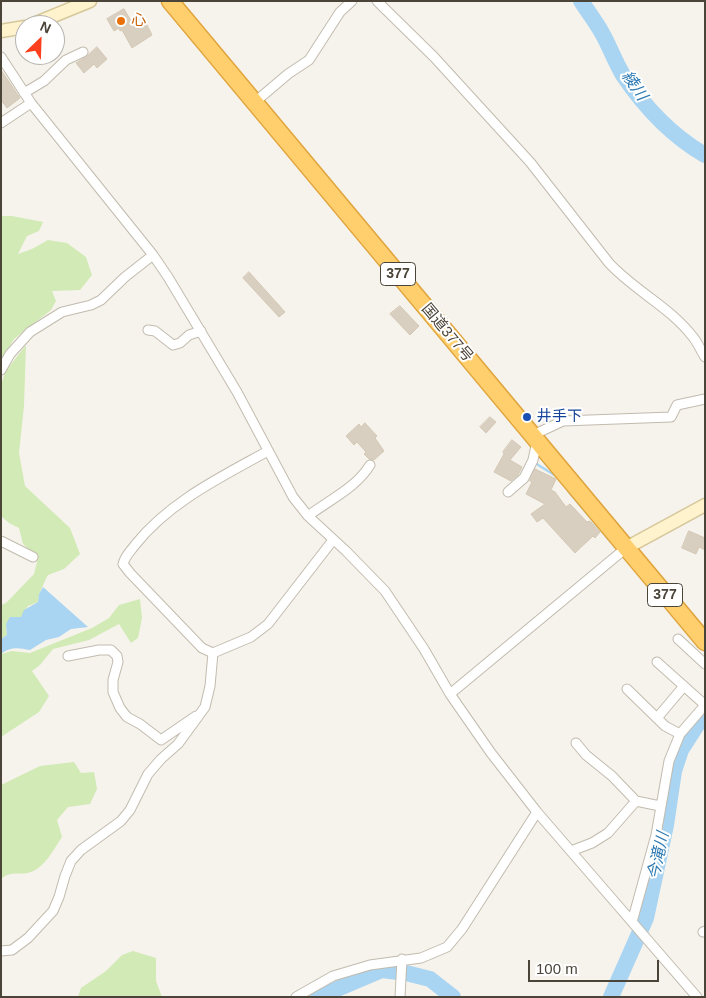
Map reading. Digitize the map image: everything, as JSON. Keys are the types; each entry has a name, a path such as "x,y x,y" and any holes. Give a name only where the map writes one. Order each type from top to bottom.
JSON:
{"highway":[{"name":"国道377号","path":"170,1 705,642"}],"main road":[{"path":"56,15 90,1"},
{"path":"1,31 15,29"},
{"path":"626,548 705,504"}],"street":[{"path":"255,102 288,74 309,60 340,12 352,1"},
{"path":"377,1 434,57 530,162 622,277 665,309 694,338 705,357"},
{"path":"24,93 44,81 66,60 82,52"},
{"path":"1,57 30,103 153,255 168,277 237,392 292,497 308,516 346,551 385,592 424,648 450,694 490,753 536,812 697,997"},
{"path":"1,123 30,103"},
{"path":"1,370 10,354 30,332 62,312 92,305 101,300 125,277 153,255"},
{"path":"148,330 155,331 173,345 180,343 188,335 201,331"},
{"path":"508,492 524,478 533,460 535,438 563,420 671,417 677,405 705,399"},
{"path":"268,451 218,478 158,519 145,531 124,558 123,564 202,648 213,653 251,638 268,624 333,540"},
{"path":"308,516 346,491 370,464"},
{"path":"1,541 33,557"},
{"path":"450,694 626,548"},
{"path":"678,639 705,664"},
{"path":"68,656 99,650 111,650 118,662 113,680 113,692 120,708 127,717 151,731 161,740 200,714"},
{"path":"1,951 12,950 28,938 53,911 71,861 80,850 121,821 130,810 148,774 178,744 205,707 210,686 213,653"},
{"path":"638,928 669,761 680,734 705,705 657,662"},
{"path":"657,718 684,686"},
{"path":"627,689 665,726 680,734"},
{"path":"576,743 586,755 612,776 636,801 660,806"},
{"path":"571,851 592,843 608,833 636,801"},
{"path":"296,997 333,976 370,965 402,962 430,955 446,947 462,929 536,812"},
{"path":"400,997 402,962"}],"green space":[{"path":"1,216 12,216 43,222 39,231 27,236 18,254 48,240 67,243 86,257 92,275 80,290 52,291 56,301 51,310 14,339 1,360"},
{"path":"26,345 24,406 19,453 25,486 70,528 80,554 64,569 48,575 38,602 28,606 21,617 16,617 6,624 7,635 1,639 1,605 6,603 34,574 38,558 23,544 19,528 1,516 1,386 5,372"},
{"path":"140,599 142,618 138,638 131,643 119,624 89,640 53,649 40,665 32,671 49,696 39,712 1,737 1,654 12,651 30,653 92,628 109,618 119,605"},
{"path":"74,762 81,773 94,772 97,789 90,804 68,807 57,820 62,837 41,866 31,872 12,874 1,879 1,785 40,766"},
{"path":"133,951 156,958 156,981 162,997 78,997 81,988 106,971 122,955"}],"water":[{"path":"43,587 88,627 71,629 59,637 46,640 30,650 19,648 5,651 1,654 1,639 7,635 6,624 10,617 21,617 24,610 38,602 39,594"}],"building":[{"path":"124,9 136,29 146,23 152,35 132,48 122,30 120,31 119,28 114,31 107,19"},
{"path":"97,47 107,59 97,68 94,64 84,73 76,63"},
{"path":"1,70 20,98 7,108 1,100"},
{"path":"249,272 285,312 279,317 243,278"},
{"path":"400,306 419,326 410,335 390,314"},
{"path":"490,417 496,422 486,433 480,427"},
{"path":"365,423 377,436 375,438 384,451 374,460 369,459 364,454 366,452 357,442 354,445 346,436 359,424 361,427"},
{"path":"512,440 521,447 510,460 522,467 518,475 511,481 494,472 504,454 503,452"},
{"path":"535,469 556,479 551,490 555,492 566,507 570,504 587,522 590,521 600,532 575,553 543,518 537,522 531,514 545,504 526,494 532,482 530,481"},
{"path":"689,531 705,538 705,550 699,547 696,554 682,548"}],"waterway":[{"name":"綾川","path":"581,1 602,33 623,75 640,98 670,130 705,155"},
{"path":"535,463 556,476"},
{"path":"569,492 610,541"},
{"name":"今滝川","path":"611,997 646,918 666,825 674,771 681,750 697,725 705,718"},
{"name":"今滝川","path":"318,997 382,970 430,979 453,997"}],"place":[{"name":"心","path":"121,21"},
{"name":"井手下","path":"527,417"}]}
